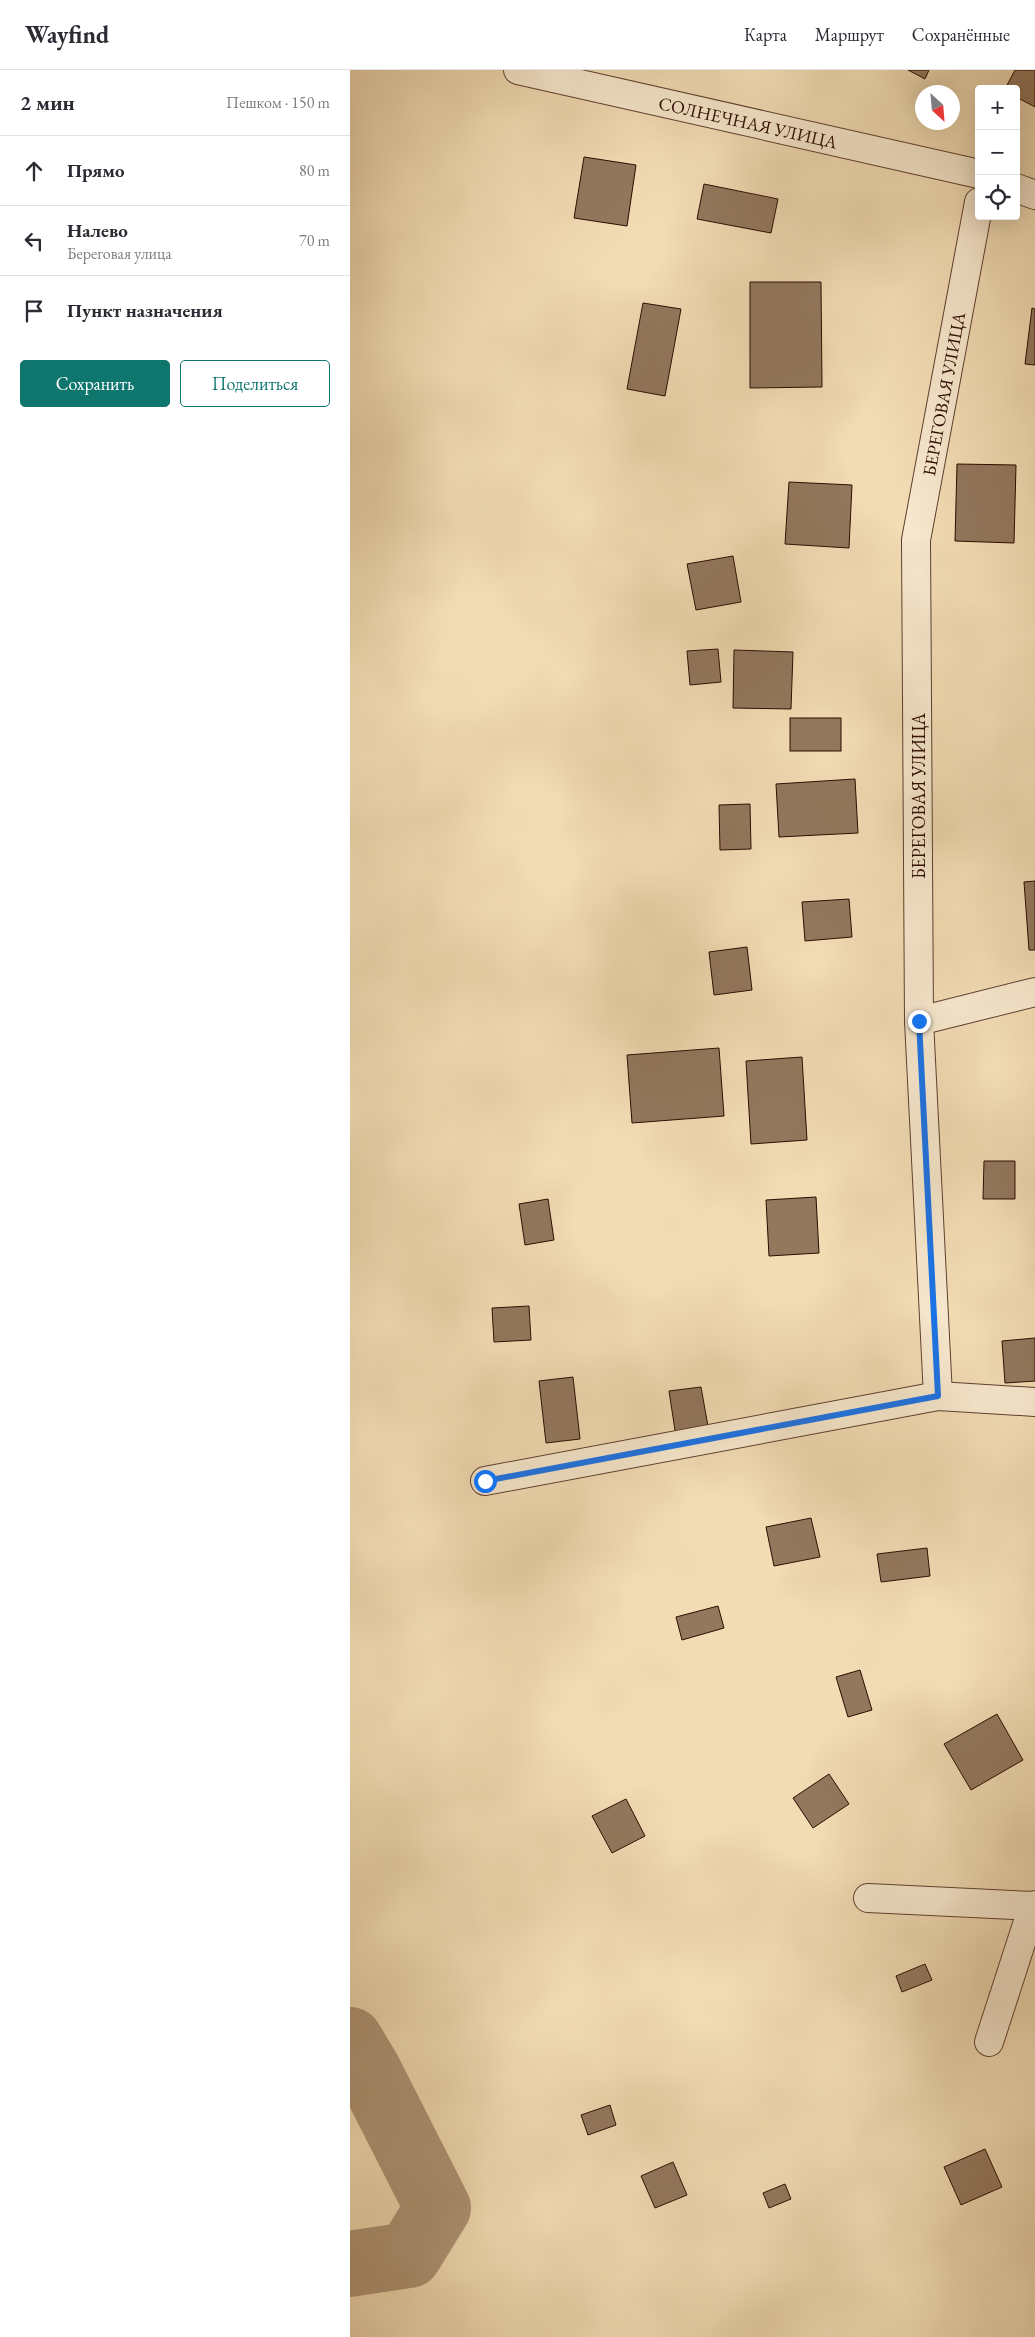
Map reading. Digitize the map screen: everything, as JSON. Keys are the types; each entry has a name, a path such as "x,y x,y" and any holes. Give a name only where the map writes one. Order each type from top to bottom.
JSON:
{"street":[{"name":"СОЛНЕЧНАЯ УЛИЦА","path":"518,70 975,173"},
{"path":"1020,189 1035,195"},
{"name":"БЕРЕГОВАЯ УЛИЦА","path":"938,1396 919,1021 916,540 976,220"},
{"path":"919,1021 1035,992"},
{"path":"485,1481 938,1396 1035,1402"},
{"path":"868,1898 1034,1905 988,2042"}],"building":[{"path":"908,70 929,70 925,79"},
{"path":"1015,70 1035,70 1035,107 1020,99 1020,85 1007,85"},
{"path":"584,157 636,165 627,226 574,218"},
{"path":"704,184 778,199 771,233 697,219"},
{"path":"750,282 821,282 822,387 750,388"},
{"path":"643,303 681,309 665,396 627,389"},
{"path":"1032,308 1035,309 1035,365 1025,364"},
{"path":"957,464 1016,465 1014,543 955,541"},
{"path":"789,482 852,485 849,548 785,544"},
{"path":"733,556 741,602 696,610 687,564"},
{"path":"718,649 721,682 690,685 687,651"},
{"path":"734,650 793,652 791,709 733,708"},
{"path":"790,718 841,718 841,751 790,751"},
{"path":"855,779 858,833 779,837 776,784"},
{"path":"750,804 751,849 720,850 719,805"},
{"path":"1035,881 1035,950 1029,950 1024,882"},
{"path":"849,899 852,937 805,941 802,902"},
{"path":"747,947 752,990 714,995 709,952"},
{"path":"719,1048 724,1116 632,1123 627,1055"},
{"path":"802,1057 807,1140 751,1144 746,1061"},
{"path":"984,1161 1015,1161 1015,1199 983,1199"},
{"path":"816,1197 819,1253 769,1256 766,1200"},
{"path":"548,1199 554,1240 525,1245 519,1204"},
{"path":"529,1306 531,1340 494,1342 492,1308"},
{"path":"1035,1338 1035,1381 1005,1383 1002,1341"},
{"path":"573,1377 580,1439 546,1443 539,1381"},
{"path":"701,1387 709,1432 676,1437 669,1391"},
{"path":"811,1518 820,1557 774,1566 766,1527"},
{"path":"927,1548 930,1576 881,1582 877,1554"},
{"path":"718,1606 724,1628 682,1640 676,1617"},
{"path":"860,1670 872,1710 848,1717 836,1677"},
{"path":"997,1714 1023,1760 971,1790 944,1744"},
{"path":"829,1774 849,1804 813,1828 793,1798"},
{"path":"626,1799 645,1836 612,1853 592,1816"},
{"path":"925,1964 932,1980 902,1992 896,1976"},
{"path":"610,2105 616,2125 588,2135 581,2115"},
{"path":"985,2149 1002,2187 961,2205 944,2167"},
{"path":"673,2162 687,2195 655,2208 641,2176"},
{"path":"785,2184 791,2199 769,2208 763,2193"}],"waterway":[{"path":"350,2040 368,2070 438,2208 409,2255 350,2264"}],"route":[{"path":"485,1481 938,1396 919,1021"}]}
